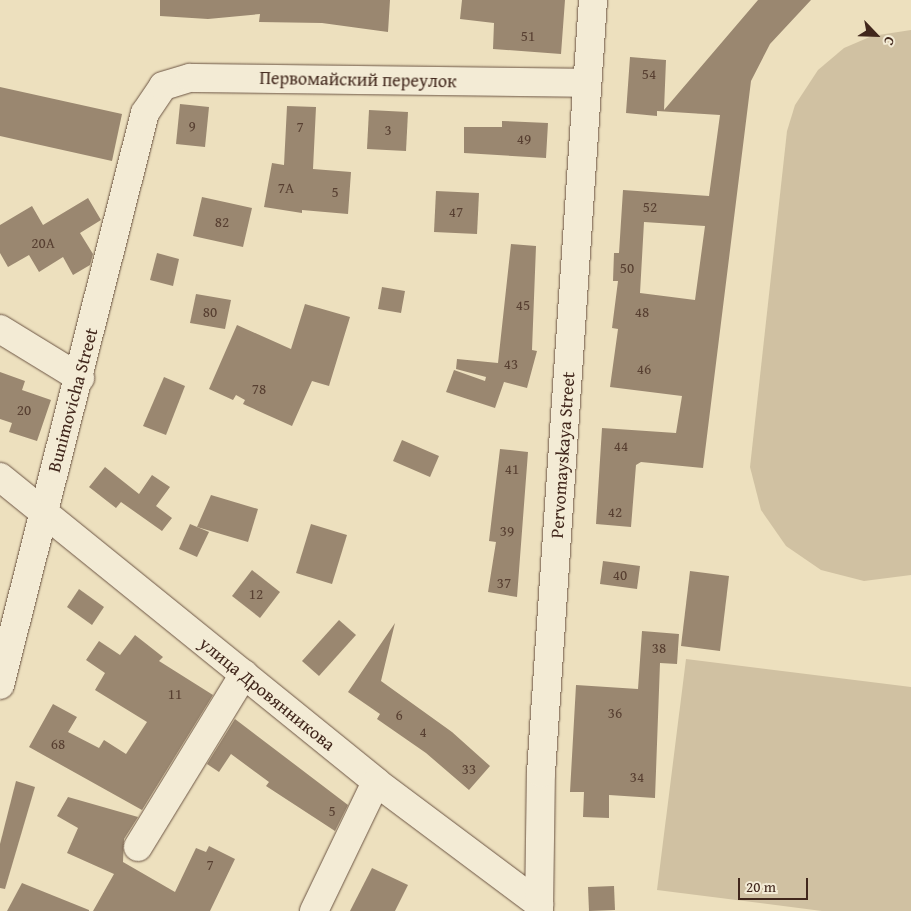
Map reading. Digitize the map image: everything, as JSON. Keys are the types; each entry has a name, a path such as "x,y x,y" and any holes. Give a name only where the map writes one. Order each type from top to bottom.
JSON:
{"street":[{"name":"Pervomayskaya Street","path":"539,908 541,773 593,0"},
{"name":"Первомайский переулок","path":"145,114 163,86 190,78 586,83"},
{"name":"Bunimovicha Street","path":"0,685 43,511 80,378 145,114"},
{"path":"0,329 80,378"},
{"name":"улица Дровянникова","path":"0,477 376,782 539,908"},
{"path":"138,847 244,674"},
{"path":"314,911 376,782"}],"shaded area":[{"path":"911,30 911,575 864,581 821,570 786,546 761,510 750,467 787,131 795,105 818,70 844,48 872,36"},
{"path":"686,659 911,687 911,911 822,911 657,890"}],"building":[{"path":"160,0 390,0 388,32 322,23 259,22 260,14 208,19 160,16"},
{"path":"462,0 565,0 561,54 493,49 494,23 460,19"},
{"path":"758,0 811,0 770,44 751,81 703,468 641,462 636,465 631,527 596,524 602,428 676,433 682,396 610,387 618,329 612,328 618,281 613,281 614,253 619,253 623,190 709,196 720,115 657,111 657,116 626,113 630,57 666,60 664,110","holes":["644,222 705,226 695,300 640,293"]},
{"path":"0,87 122,114 112,161 0,136"},
{"path":"180,104 209,107 205,147 176,144"},
{"path":"287,106 316,107 313,169 351,172 348,214 302,210 302,213 264,207 272,163 284,165"},
{"path":"369,110 408,112 406,151 367,149"},
{"path":"502,121 548,123 546,158 464,153 464,127 502,127"},
{"path":"436,191 479,193 477,234 434,232"},
{"path":"202,197 252,208 243,247 193,236"},
{"path":"88,198 101,220 80,233 93,254 90,265 73,275 63,257 39,272 29,255 8,267 0,253 0,225 32,206 43,225"},
{"path":"511,244 536,246 532,350 537,351 527,388 504,382 495,408 446,392 454,370 485,381 486,377 456,369 457,359 498,363"},
{"path":"157,253 179,259 173,286 150,280"},
{"path":"382,287 405,291 401,313 378,309"},
{"path":"196,294 231,300 225,329 190,323"},
{"path":"305,304 350,317 329,386 312,381 292,426 243,404 245,400 236,395 233,400 209,389 237,325 291,349"},
{"path":"0,372 25,381 22,390 51,400 37,441 9,432 12,423 0,419"},
{"path":"164,377 185,386 166,435 143,426"},
{"path":"402,440 439,456 430,477 393,461"},
{"path":"500,449 528,452 517,597 488,592 496,542 489,541"},
{"path":"105,467 139,494 152,475 170,487 156,506 172,518 162,531 121,502 116,508 89,487"},
{"path":"211,495 258,509 248,542 197,527"},
{"path":"190,524 209,532 197,557 179,549"},
{"path":"311,524 347,535 332,584 296,573"},
{"path":"603,561 640,566 637,589 600,584"},
{"path":"252,570 280,592 260,618 232,596"},
{"path":"690,571 729,576 720,651 681,646"},
{"path":"79,589 104,607 92,625 67,607"},
{"path":"339,620 356,635 319,676 302,661"},
{"path":"395,623 381,681 452,732 490,766 469,790 426,753 377,719 380,714 348,692"},
{"path":"642,631 679,634 677,664 660,663 655,798 609,795 609,818 583,817 584,792 570,792 576,685 638,689"},
{"path":"135,635 163,657 159,661 213,695 142,810 29,747 53,704 77,717 68,732 99,748 104,740 126,754 147,722 95,690 105,673 86,660 99,641 120,655"},
{"path":"235,719 348,805 335,831 266,786 269,782 231,754 219,772 207,764"},
{"path":"16,781 35,787 5,889 0,888 0,844"},
{"path":"68,797 138,817 124,839 123,862 175,892 196,848 206,852 209,846 235,859 210,911 93,911 114,874 67,853 78,828 57,816"},
{"path":"372,868 408,885 395,911 350,911"},
{"path":"22,883 89,910 89,911 7,911"},
{"path":"614,886 615,910 589,911 588,887"}]}
